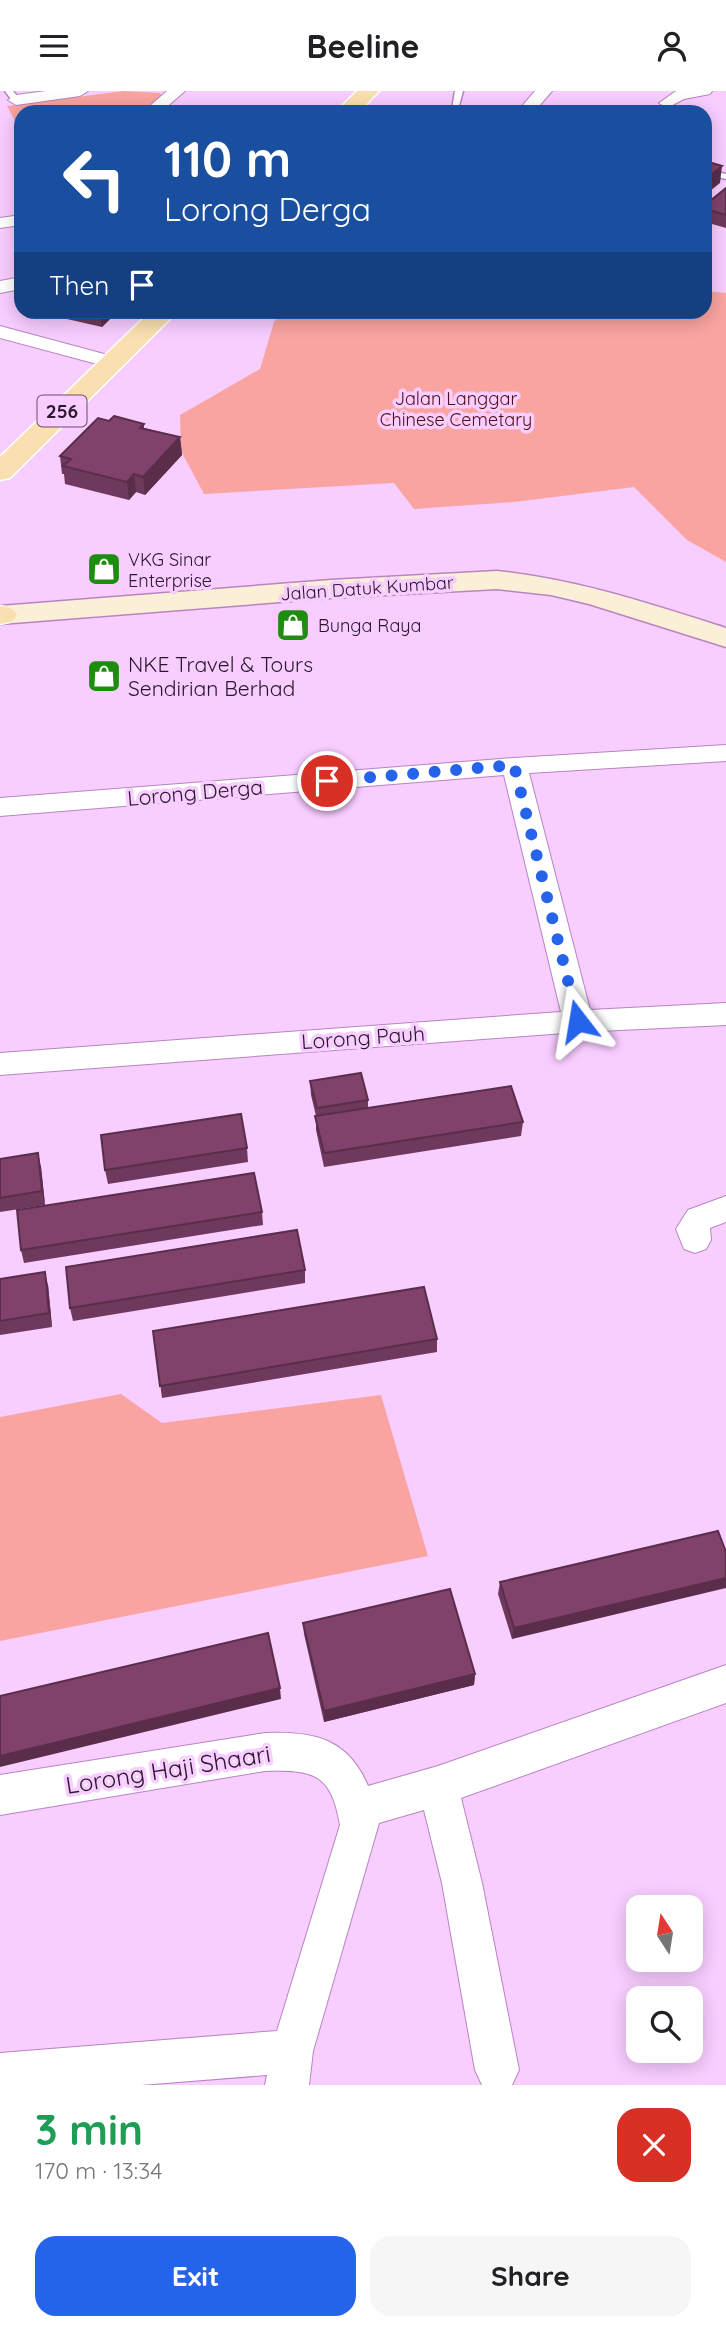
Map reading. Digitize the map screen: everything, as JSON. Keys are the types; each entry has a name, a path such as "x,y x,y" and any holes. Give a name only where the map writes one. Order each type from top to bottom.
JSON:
{"main road":[{"path":"373,105 391,91"},
{"name":"256","path":"0,472 101,360 134,319"},
{"name":"256","path":"0,441 155,319"},
{"name":"Jalan Datuk Kumbar","path":"0,615 331,589 497,580 551,586 598,597 726,638"}],"street":[{"path":"13,95 80,91"},
{"path":"160,105 177,91"},
{"path":"532,105 544,91"},
{"path":"667,103 679,95 704,91"},
{"path":"0,332 101,360"},
{"name":"Lorong Derga","path":"0,807 514,765 726,753"},
{"path":"514,765 578,1021"},
{"name":"Lorong Pauh","path":"0,1064 578,1021 726,1014"},
{"path":"695,1240 692,1229 699,1219 726,1209"},
{"path":"0,2075 289,2068 360,1825 358,1809 438,1786 726,1684"},
{"name":"Lorong Haji Shaari","path":"0,1795 265,1752 309,1753 335,1768 345,1780 358,1809"},
{"path":"438,1786 462,1884 497,2070"}],"green space":[{"path":"124,91 160,93 164,98 155,105 15,105"},
{"path":"14,105 14,119 7,106"},
{"name":"Jalan Langgar Chinese Cemetary","path":"712,292 726,293 726,562 687,540 634,487 514,502 414,509 394,483 204,494 181,451 180,415 260,369 277,319 712,319"},
{"path":"121,1394 162,1423 381,1395 428,1556 0,1641 0,1417"}],"building":[{"path":"712,163 722,166 712,174"},
{"path":"726,188 726,215 712,211 712,199"},
{"path":"114,416 144,424 140,428 180,437 143,477 134,474 127,482 63,466 71,459 60,456 98,418 109,421"},
{"path":"361,1073 368,1100 317,1108 310,1081"},
{"path":"511,1086 523,1122 324,1153 315,1116"},
{"path":"241,1114 247,1148 105,1170 101,1135"},
{"path":"38,1153 42,1191 0,1198 0,1159"},
{"path":"254,1173 262,1212 21,1250 17,1210"},
{"path":"297,1230 305,1270 70,1308 66,1267"},
{"path":"45,1272 49,1313 0,1321 0,1279"},
{"path":"424,1287 437,1339 160,1386 153,1331"},
{"path":"718,1531 726,1552 726,1578 514,1628 500,1582"},
{"path":"450,1589 475,1674 324,1711 303,1623"},
{"path":"268,1633 280,1688 0,1756 0,1696"}],"place":[{"name":"VKG Sinar Enterprise","path":"104,569"},
{"name":"Bunga Raya","path":"293,625"},
{"name":"NKE Travel & Tours Sendirian Berhad","path":"104,676"}],"route":[{"path":"327,781 514,765 578,1021"}]}
